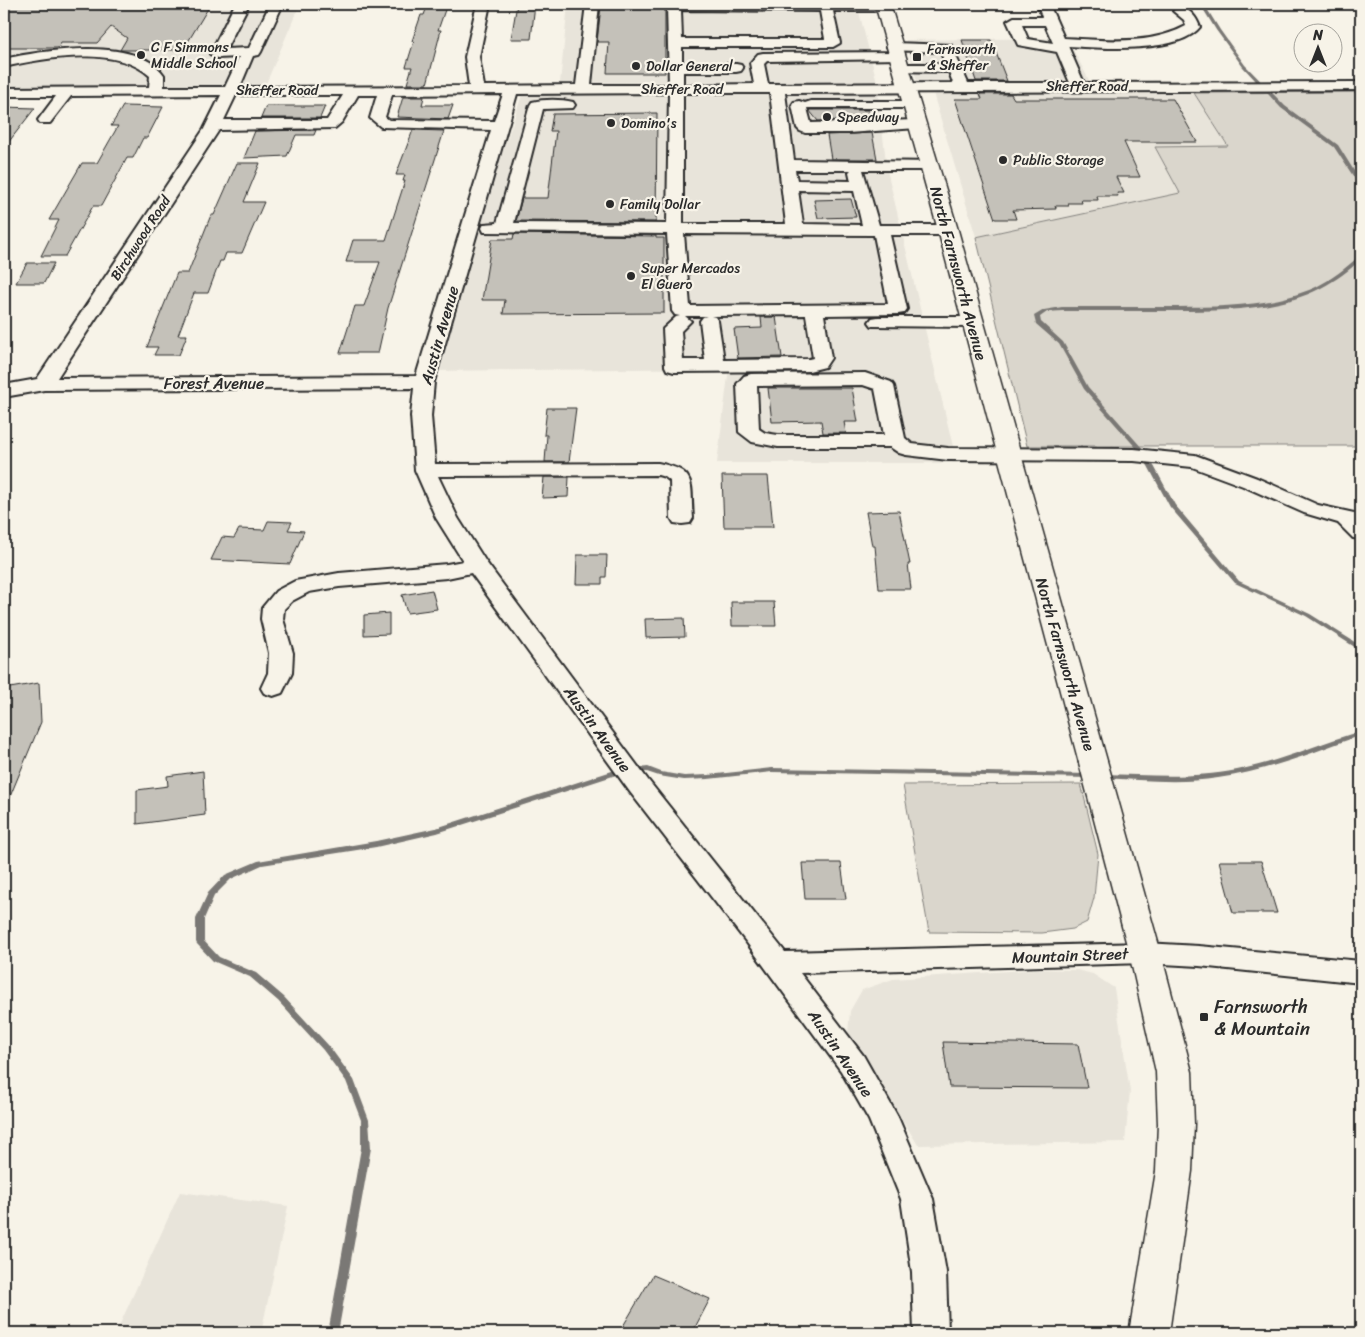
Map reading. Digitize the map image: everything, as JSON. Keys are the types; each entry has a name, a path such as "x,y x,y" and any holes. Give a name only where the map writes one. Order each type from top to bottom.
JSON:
{"main road":[{"name":"North Farnsworth Avenue","path":"882,5 948,230 1145,953 1174,1072 1176,1124 1174,1171 1149,1333"}],"street":[{"path":"242,4 217,54 248,54"},
{"name":"Birchwood Road","path":"44,384 214,125 248,54 254,52 276,4"},
{"path":"477,90 472,56 483,4"},
{"path":"583,89 592,4"},
{"path":"1043,4 1078,86"},
{"path":"675,55 833,43 825,5"},
{"path":"815,316 822,358 818,363 674,366 672,329 681,316 675,228 676,89 674,6 882,5"},
{"path":"1050,21 1014,21 1023,42 1062,45 1135,43 1168,40 1185,33 1193,27 1190,18 1180,12"},
{"path":"897,57 946,48 962,87"},
{"path":"4,63 56,54 78,53 116,56 152,69 157,75 158,81 155,91"},
{"path":"675,55 734,62"},
{"path":"850,56 854,68 852,70"},
{"path":"795,229 779,104 757,63 759,59 764,57 897,57 954,68"},
{"path":"764,57 770,60 769,66 773,70"},
{"name":"Sheffer Road","path":"4,92 1361,86"},
{"path":"812,88 814,104"},
{"path":"859,88 865,105"},
{"path":"214,125 330,125 335,122 353,90"},
{"path":"386,90 377,118 386,124 498,132 528,139"},
{"name":"Austin Avenue","path":"511,90 424,382 421,416 425,470 446,518 478,565 622,760 639,786 777,963 852,1063 884,1117 917,1199 929,1272 931,1333"},
{"path":"46,120 67,91"},
{"path":"760,104 912,105"},
{"path":"799,104 805,128 848,128 917,124"},
{"path":"504,228 537,105 586,105"},
{"path":"656,105 695,105"},
{"path":"783,133 804,124"},
{"path":"783,133 864,140"},
{"path":"787,165 929,166"},
{"path":"681,316 709,322 898,309 877,230 861,186 856,165"},
{"path":"483,184 516,185"},
{"path":"790,185 861,186"},
{"path":"471,228 948,230"},
{"path":"681,316 815,316 972,322"},
{"path":"709,322 715,365"},
{"path":"895,441 884,386 876,382 865,379 751,380 747,384 749,432 758,438 778,441 895,441 906,449 948,454 1134,455 1195,461 1311,508 1346,518 1361,533"},
{"name":"Forest Avenue","path":"4,391 44,384 424,382"},
{"path":"425,470 658,469 672,472 680,480 682,518"},
{"path":"273,688 280,673 280,653 272,619 273,608 284,596 303,586 339,580 447,571 478,565"},
{"name":"Mountain Street","path":"777,963 1145,953 1199,956 1361,972"}],"shaded area":[{"name":"C F Simmons Middle School","path":"4,4 300,4 265,86 4,88"},
{"path":"568,4 857,4 877,82 560,83"},
{"path":"1067,38 1090,82 917,82 906,40"},
{"path":"1361,92 1361,446 1027,446 976,237 1180,193 1155,147 1228,146 1194,93"},
{"path":"933,93 1194,93 1228,147 1155,147 1180,193 976,237"},
{"path":"878,94 887,170 957,463 717,463 729,368 428,371 522,95"},
{"path":"1081,784 1098,854 1094,898 1087,922 1073,929 1042,933 929,932 903,785"},
{"path":"1037,969 1077,970 1093,974 1114,988 1130,1091 1125,1142 918,1145 848,1033 850,1011 862,990 893,979"},
{"path":"180,1192 288,1206 261,1333 116,1333"}],"building":[{"path":"4,4 210,5 183,50 120,50 127,38 111,27 97,43 61,43 58,48 4,48"},
{"path":"428,4 447,4 438,30 441,30 427,84 407,84 412,67 406,67 414,41 412,41 421,15 424,15"},
{"path":"517,4 535,4 531,39 511,39"},
{"path":"601,6 665,6 665,73 607,73 609,42 597,42"},
{"path":"962,40 991,40 1007,81 976,81"},
{"path":"980,94 1011,94 1014,99 1173,99 1197,142 1124,142 1140,177 1116,177 1124,193 1117,193 1118,196 1097,196 1098,200 1081,200 1082,203 1068,203 1069,206 1055,206 1056,209 1013,210 1016,219 995,219 955,99 982,99"},
{"path":"403,97 424,97 422,105 453,105 448,119 397,117"},
{"path":"123,106 163,107 147,138 143,138 133,158 127,158 101,206 93,206 65,256 41,256 59,220 49,220 82,163 97,163 118,126 111,126"},
{"path":"266,106 325,106 320,118 261,118"},
{"path":"4,107 35,108 4,148"},
{"path":"809,110 868,110 869,119 818,121"},
{"path":"657,113 656,222 516,221 522,198 548,198 556,131 550,131 553,114"},
{"path":"316,130 314,135 296,135 287,156 244,158 255,131"},
{"path":"413,130 444,131 388,308 378,353 340,353 355,306 364,306 380,262 346,262 353,240 386,240 405,181 403,181 405,175 396,175"},
{"path":"872,133 877,159 831,159 827,135"},
{"path":"237,163 260,163 244,202 264,202 242,253 226,253 223,261 220,261 208,293 194,293 178,335 187,335 179,355 154,355 158,347 147,347 177,273 188,273 211,215 214,215"},
{"path":"851,199 856,217 818,218 814,200"},
{"path":"514,234 656,236 656,238 664,238 664,313 503,314 505,300 482,300 492,239 513,239"},
{"path":"27,263 54,263 44,283 16,283"},
{"path":"761,317 776,317 782,357 738,358 734,329 762,328"},
{"path":"768,388 852,388 858,422 844,422 846,433 823,433 821,421 772,422"},
{"path":"547,408 576,408 569,462 545,462 547,435 544,435"},
{"path":"722,476 768,476 773,527 724,527"},
{"path":"544,477 569,477 568,497 542,498"},
{"path":"899,511 910,564 908,564 911,589 879,589 875,546 872,546 866,512"},
{"path":"268,521 292,522 288,530 304,531 290,564 211,560 222,537 234,538 239,529 264,530"},
{"path":"577,555 607,555 606,577 602,577 602,584 576,584"},
{"path":"432,590 437,609 407,613 402,595"},
{"path":"731,602 774,602 776,626 732,626"},
{"path":"389,613 389,634 364,635 364,615"},
{"path":"684,618 685,637 646,638 645,619"},
{"path":"39,683 41,722 4,811 4,689"},
{"path":"203,771 205,815 137,824 137,790 168,786 167,776"},
{"path":"1219,861 1261,861 1277,913 1233,913"},
{"path":"802,863 841,863 846,899 805,899"},
{"path":"943,1042 1078,1044 1087,1088 949,1087"},
{"path":"653,1275 710,1299 692,1333 619,1333"}],"waterway":[{"path":"1202,4 1244,66 1283,107 1336,146 1361,185"},
{"path":"1361,257 1341,275 1318,288 1294,297 1268,303 1241,307 1187,309 1062,309 1046,311 1037,316 1038,323 1061,343 1086,388 1140,449 1172,506 1237,582 1308,615 1361,649"},
{"path":"1103,776 1172,779 1238,773 1259,768 1361,733"},
{"path":"333,1333 366,1148 365,1120 350,1080 326,1048 281,999 253,975 216,959 200,942 200,919 211,895 228,877 261,863 376,844 437,830 615,773 648,769 659,774 684,778 772,770 1090,776"}],"place":[{"name":"C F Simmons Middle School","path":"141,55"},
{"name":"Farnsworth & Sheffer","path":"917,57"},
{"name":"Dollar General","path":"636,66"},
{"name":"Speedway","path":"827,117"},
{"name":"Domino's","path":"611,123"},
{"name":"Public Storage","path":"1003,160"},
{"name":"Family Dollar","path":"610,204"},
{"name":"Super Mercados El Guero","path":"631,276"},
{"name":"Farnsworth & Mountain","path":"1204,1017"}]}
